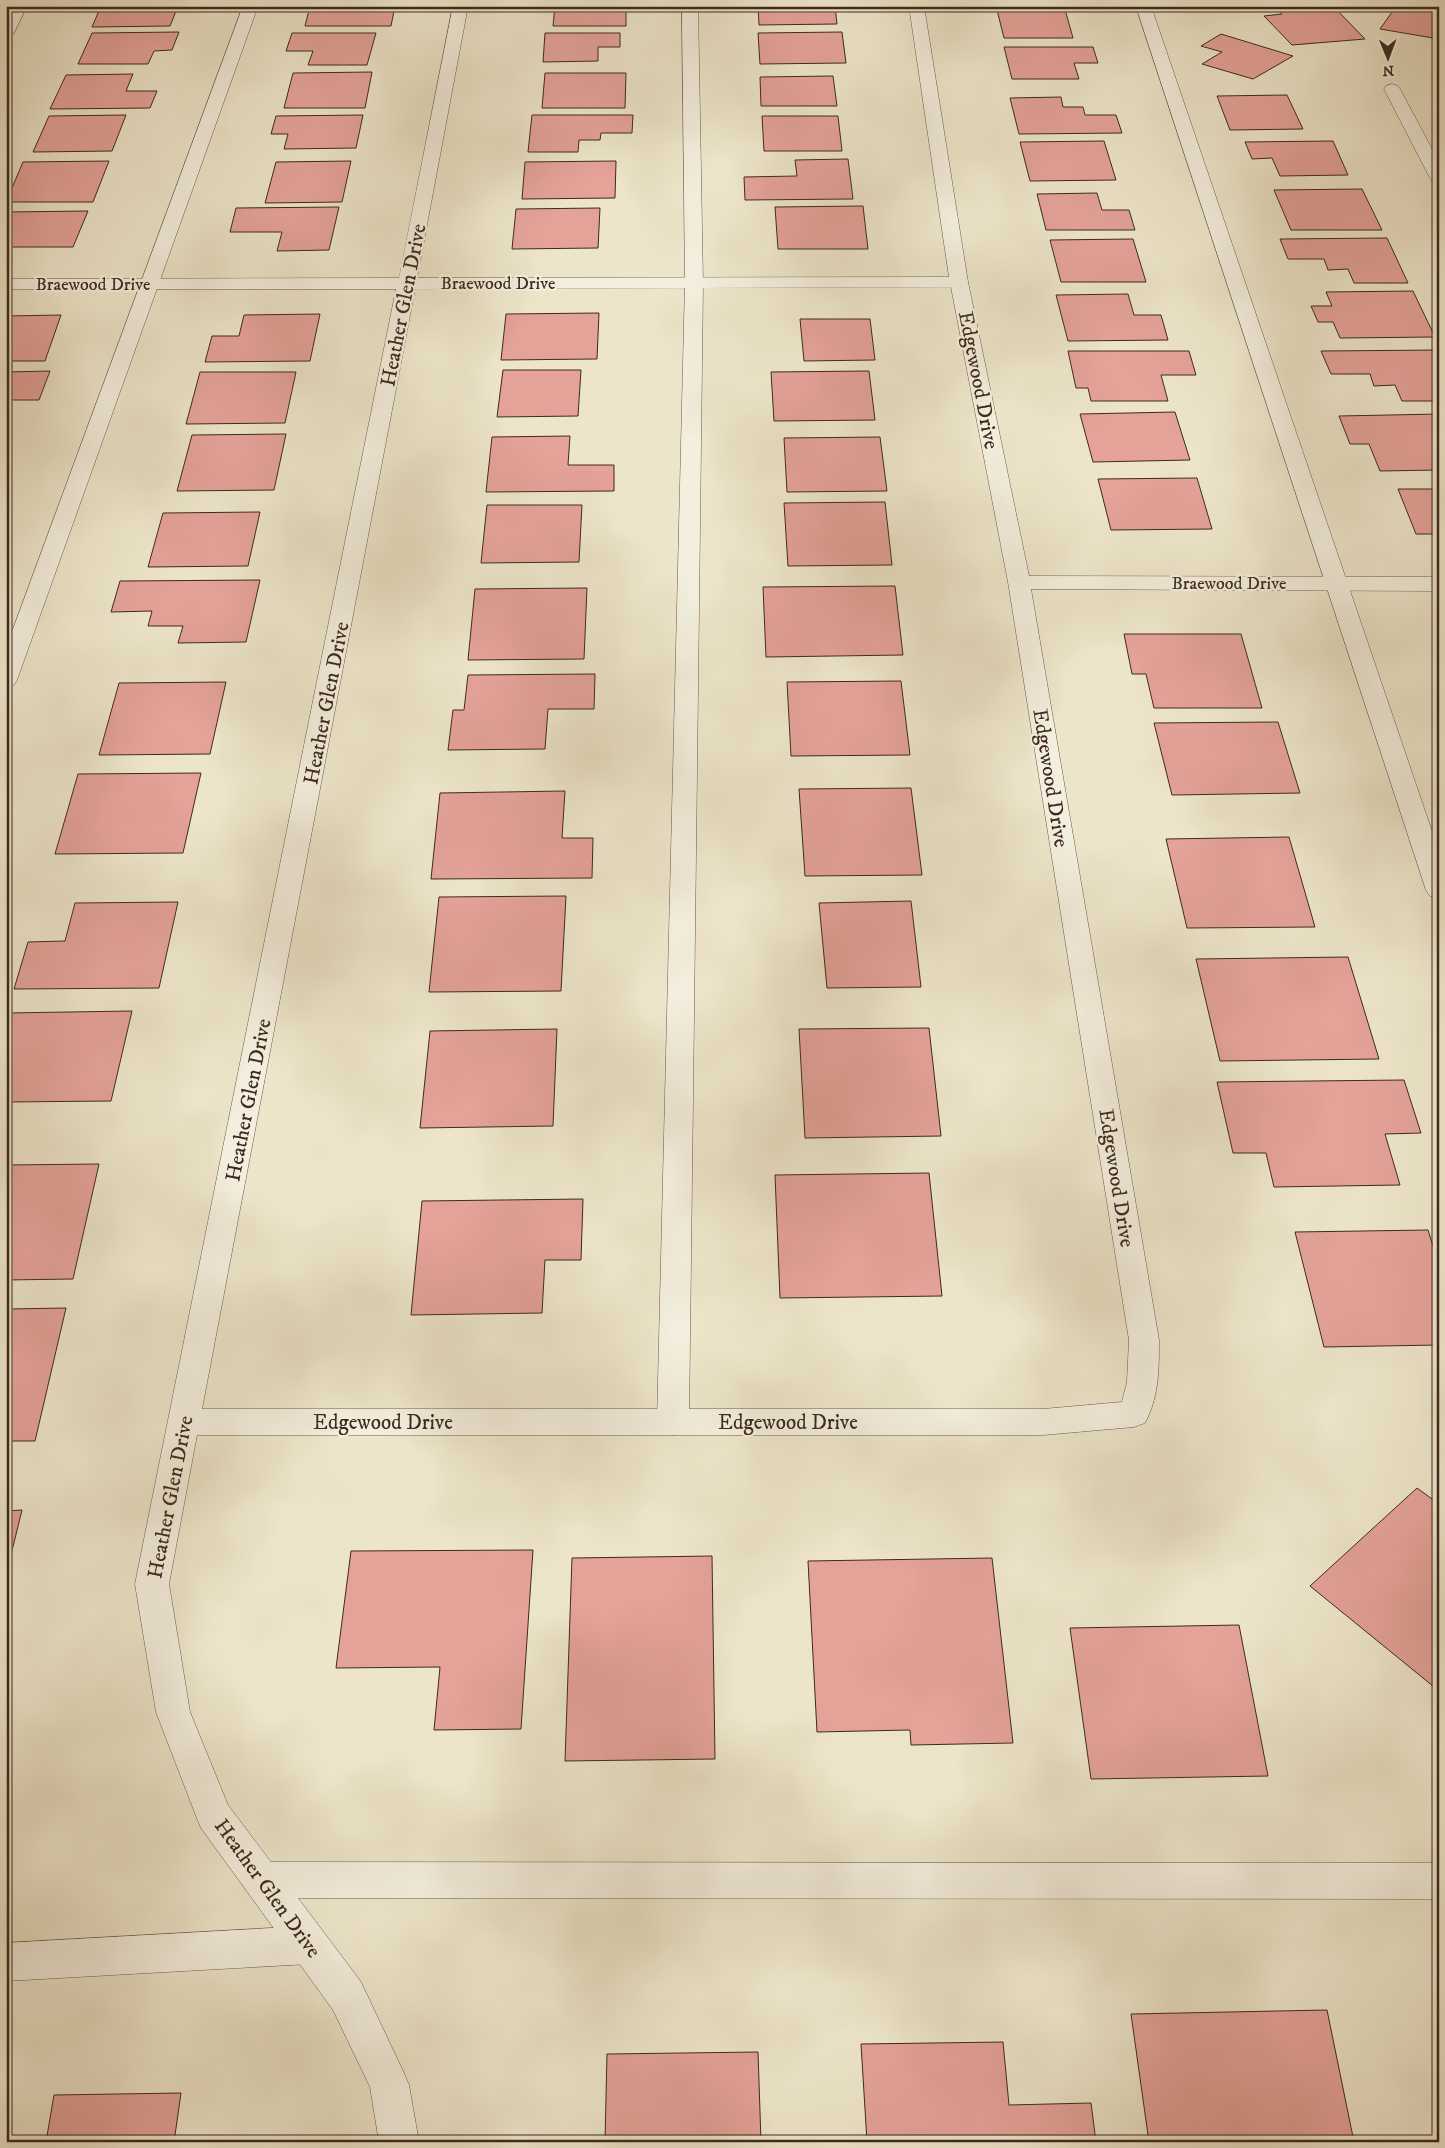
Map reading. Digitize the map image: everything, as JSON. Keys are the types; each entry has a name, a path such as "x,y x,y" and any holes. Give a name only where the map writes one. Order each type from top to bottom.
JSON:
{"street":[{"path":"6,33 20,6"},
{"path":"6,680 251,6"},
{"name":"Heather Glen Drive","path":"399,2142 389,2085 347,1996 214,1816 173,1712 152,1584 461,6"},
{"path":"673,1422 694,283 690,6"},
{"name":"Edgewood Drive","path":"185,1422 1043,1422 1134,1414 1143,1382 1144,1340 1019,582 959,282 916,6"},
{"path":"1143,6 1439,890"},
{"path":"1392,89 1439,178"},
{"name":"Braewood Drive","path":"6,284 959,282"},
{"name":"Braewood Drive","path":"1019,582 1439,584"},
{"path":"262,1880 1439,1881"},
{"path":"6,1962 309,1945"}],"building":[{"path":"101,6 153,6 151,11 176,11 170,26 92,27"},
{"path":"334,6 395,6 391,26 305,26 309,10 333,10"},
{"path":"555,6 626,6 626,26 553,26"},
{"path":"758,6 835,6 837,24 759,25"},
{"path":"996,6 1064,6 1073,38 1004,38"},
{"path":"1274,6 1333,6 1365,39 1292,45 1264,16 1282,14"},
{"path":"1422,7 1439,10 1439,39 1380,29 1395,8 1420,12"},
{"path":"179,32 172,50 154,51 148,64 78,64 92,33"},
{"path":"842,32 846,63 760,64 758,33"},
{"path":"292,33 376,33 367,65 308,65 313,51 286,51"},
{"path":"545,33 620,33 620,47 598,47 598,61 543,62"},
{"path":"1221,34 1293,56 1253,79 1202,64 1222,52 1201,46"},
{"path":"1004,47 1093,47 1098,63 1074,63 1079,79 1012,79"},
{"path":"372,72 365,108 284,108 293,73"},
{"path":"545,73 626,73 625,108 542,108"},
{"path":"133,74 126,91 157,91 150,108 50,109 66,75"},
{"path":"833,76 837,106 761,106 760,77"},
{"path":"1287,95 1303,129 1230,130 1217,96"},
{"path":"1061,97 1063,107 1083,107 1085,115 1116,115 1122,133 1019,134 1010,98"},
{"path":"126,115 112,151 33,152 49,116"},
{"path":"363,115 356,148 284,149 288,134 271,134 276,116"},
{"path":"532,115 633,115 632,133 601,133 600,140 579,140 578,152 528,152"},
{"path":"762,116 838,116 842,151 764,151"},
{"path":"1104,141 1116,180 1030,181 1020,142"},
{"path":"1333,141 1348,175 1280,176 1272,158 1252,159 1245,142"},
{"path":"848,159 853,199 745,200 744,177 797,176 795,160"},
{"path":"109,161 93,202 6,202 23,162"},
{"path":"351,161 342,202 265,203 276,162"},
{"path":"616,161 615,198 522,199 525,162"},
{"path":"1362,189 1382,230 1291,230 1274,190"},
{"path":"1097,193 1102,210 1129,210 1135,230 1046,230 1037,194"},
{"path":"863,206 868,249 778,249 775,207"},
{"path":"339,207 329,250 277,251 282,232 230,232 236,208"},
{"path":"600,208 598,248 512,249 516,209"},
{"path":"88,211 73,247 6,247 6,212"},
{"path":"1387,238 1408,283 1354,283 1348,269 1328,270 1324,259 1288,259 1280,239"},
{"path":"1133,239 1146,282 1061,282 1050,240"},
{"path":"1413,291 1435,337 1340,338 1333,322 1318,322 1311,306 1332,306 1326,292"},
{"path":"1128,294 1134,315 1161,315 1168,340 1068,341 1056,295"},
{"path":"599,313 597,359 501,360 506,314"},
{"path":"320,314 310,361 205,362 212,336 239,336 244,315"},
{"path":"61,315 45,361 6,361 6,316"},
{"path":"800,319 870,319 875,360 804,361"},
{"path":"1439,350 1439,401 1402,401 1395,385 1374,386 1370,374 1331,374 1321,351"},
{"path":"1068,351 1189,351 1196,375 1161,375 1168,401 1091,401 1088,388 1076,388"},
{"path":"503,370 581,370 578,416 497,417"},
{"path":"50,371 39,400 6,400 6,372"},
{"path":"869,371 875,420 774,421 771,372"},
{"path":"200,372 296,372 285,423 186,424"},
{"path":"1175,412 1190,460 1093,462 1080,414"},
{"path":"1439,414 1439,470 1380,471 1369,444 1350,444 1339,416"},
{"path":"286,434 274,490 177,491 192,435"},
{"path":"570,436 568,465 614,465 614,491 486,492 492,437"},
{"path":"880,437 887,491 787,492 784,438"},
{"path":"1197,478 1212,529 1111,530 1098,479"},
{"path":"1398,489 1439,489 1439,534 1416,534"},
{"path":"885,502 892,565 788,566 784,503"},
{"path":"487,505 582,505 579,562 481,563"},
{"path":"260,512 248,566 148,567 163,513"},
{"path":"260,580 246,642 178,643 183,626 148,626 152,611 111,612 120,581"},
{"path":"895,586 903,655 766,657 763,587"},
{"path":"587,588 584,659 468,660 475,589"},
{"path":"1124,634 1241,634 1262,708 1154,708 1146,674 1132,674"},
{"path":"595,674 594,709 548,709 545,749 448,750 453,710 464,710 468,675"},
{"path":"901,681 910,755 791,756 787,682"},
{"path":"226,682 210,754 99,755 119,683"},
{"path":"1278,722 1300,793 1172,795 1154,723"},
{"path":"201,773 183,853 55,854 78,774"},
{"path":"911,788 922,875 805,876 799,789"},
{"path":"565,791 562,838 593,838 592,878 431,879 440,793"},
{"path":"1289,837 1315,927 1187,928 1166,839"},
{"path":"566,896 561,991 429,992 439,897"},
{"path":"911,901 921,987 827,988 819,903"},
{"path":"178,902 159,988 14,989 28,942 65,941 75,903"},
{"path":"1348,957 1379,1059 1220,1061 1196,959"},
{"path":"132,1011 111,1101 6,1102 6,1013"},
{"path":"929,1028 941,1136 805,1138 799,1029"},
{"path":"557,1029 553,1126 420,1128 430,1031"},
{"path":"1404,1080 1421,1133 1385,1134 1400,1185 1274,1187 1266,1153 1233,1153 1217,1082"},
{"path":"99,1164 73,1279 6,1280 6,1165"},
{"path":"929,1173 942,1296 780,1298 775,1175"},
{"path":"583,1199 581,1260 545,1260 542,1313 411,1315 422,1201"},
{"path":"1428,1230 1439,1265 1439,1345 1324,1347 1295,1232"},
{"path":"66,1308 35,1441 6,1441 6,1309"},
{"path":"1417,1488 1439,1504 1439,1691 1310,1586"},
{"path":"22,1510 6,1575 6,1511"},
{"path":"533,1550 521,1729 434,1730 440,1667 336,1668 351,1551"},
{"path":"712,1556 715,1759 565,1761 572,1558"},
{"path":"992,1558 1013,1743 911,1745 910,1730 817,1732 808,1561"},
{"path":"1239,1625 1268,1776 1091,1779 1070,1628"},
{"path":"1327,2010 1354,2142 1149,2142 1131,2014"},
{"path":"1003,2042 1009,2105 1091,2103 1096,2142 867,2142 861,2044"},
{"path":"758,2052 761,2142 605,2142 607,2054"},
{"path":"181,2093 174,2142 46,2142 54,2095"}]}
